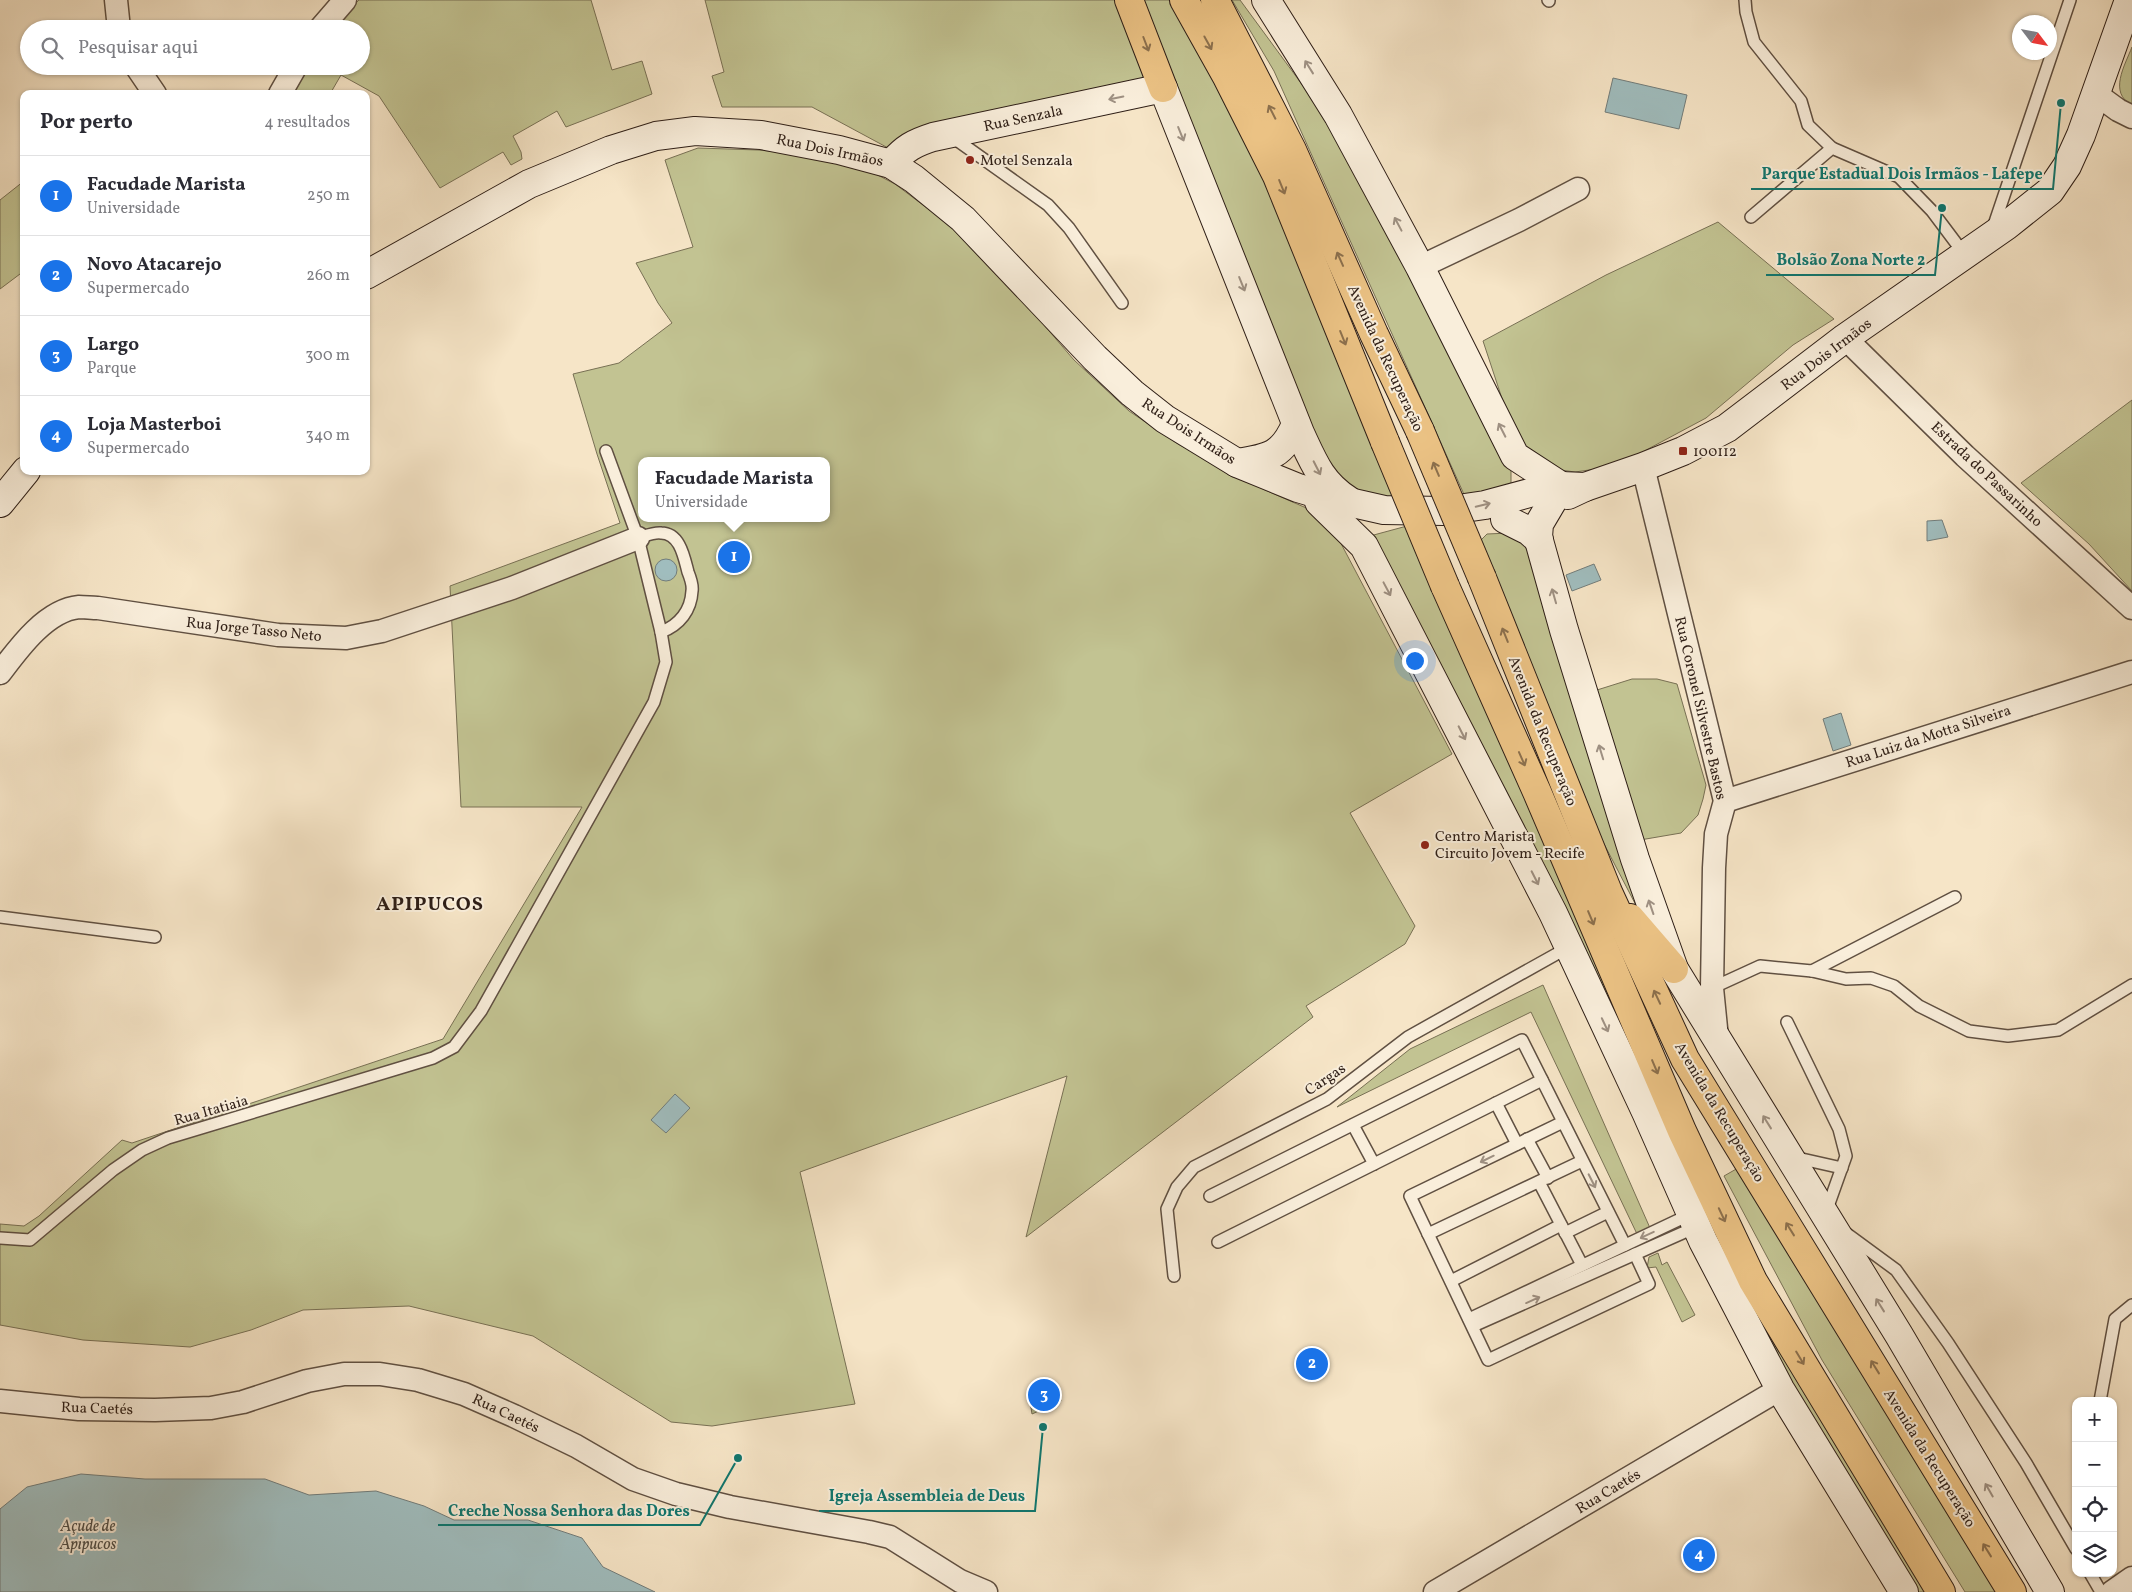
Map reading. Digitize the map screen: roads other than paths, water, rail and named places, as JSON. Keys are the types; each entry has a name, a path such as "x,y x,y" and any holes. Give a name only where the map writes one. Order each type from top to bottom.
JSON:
{"highway":[{"path":"1130,0 1163,88"},
{"name":"Avenida da Recuperação","path":"1184,0 1227,77 1277,176 1445,586 1537,792 1682,1131 1753,1281 1941,1592"},
{"name":"Avenida da Recuperação","path":"1215,0 1292,150 1374,334 1420,431 1482,578 1608,892 1686,1059 2012,1592"},
{"path":"1608,892 1674,969"}],"main road":[{"path":"1266,0 1338,115 1420,267 1515,456 1522,477 1508,508 1523,527 1539,540"},
{"path":"2096,94 2129,0"},
{"name":"Rua Senzala","path":"891,164 902,151 916,142 1163,88"},
{"path":"1163,88 1296,424 1321,477 1342,496 1356,505"},
{"name":"Rua Dois Irmãos","path":"370,273 529,184 611,150 656,136 695,131 761,135 839,150 891,164 933,192 963,219 1095,358 1132,393 1165,419 1237,462 1356,516 1433,527 1473,527 1508,508 1566,492 1643,467 1683,451 1727,428 1845,338 1965,255 2050,191 2074,152 2096,94"},
{"path":"1237,462 1262,459 1283,448 1296,424"},
{"path":"1515,456 1566,492 1539,524 1539,540 1564,630 1635,859 1674,969 1899,1335 2050,1592"},
{"path":"0,504 23,475"},
{"name":"Rua Dois Irmãos","path":"1308,495 1384,510 1444,512 1485,505 1508,508"},
{"name":"Rua Dois Irmãos","path":"1308,495 1364,546"},
{"path":"1383,521 1369,521 1365,524 1362,535 1364,546 1429,668 1568,947 1694,1220 1780,1389 1904,1592"}],"street":[{"path":"116,0 118,20"},
{"path":"328,20 345,0"},
{"path":"142,75 152,90"},
{"path":"282,90 291,75"},
{"path":"2096,94 2118,110 2132,117"},
{"path":"1420,267 1519,220 1578,189"},
{"name":"Estrada do Passarinho","path":"1845,338 1965,456 2132,608"},
{"name":"Rua Coronel Silvestre Bastos","path":"1643,467 1725,801 1716,834 1712,988 1717,1041"},
{"name":"Rua Jorge Tasso Neto","path":"0,673 40,627 63,612 77,607 98,608 278,634 346,638 382,631 512,588 638,538"},
{"name":"Rua Luiz da Motta Silveira","path":"1725,801 2132,672"},
{"name":"Rua Caetés","path":"0,1401 79,1409 155,1410 211,1408 243,1402 308,1381 344,1374 380,1374 418,1380 464,1394 514,1416 576,1446 633,1478 676,1494 730,1507 890,1537 960,1581 986,1592"},
{"name":"Rua Caetés","path":"1435,1592 1780,1389"},
{"path":"2112,1592 2132,1578"}],"lane":[{"path":"1745,0 1746,12 1754,42 1801,102 1808,125 1832,148 1899,177 1932,211 1965,255"},
{"path":"1990,237 2070,0"},
{"path":"948,134 1048,205 1069,228 1122,303"},
{"path":"1751,217 1832,148"},
{"path":"606,451 638,538 661,632 671,628 680,621 689,606 693,589 683,552 671,536 661,532 638,538"},
{"name":"Rua Itatiaia","path":"0,1238 30,1240 114,1170 142,1150 168,1138 433,1058 454,1047 481,1011 654,702 666,662 661,632"},
{"path":"1812,972 1955,897"},
{"path":"0,916 155,937"},
{"name":"Cargas","path":"1174,1276 1167,1209 1177,1187 1194,1167 1327,1099 1408,1036 1568,947"},
{"path":"1712,988 1760,966 1812,972 1846,980 1871,978 1894,986 1919,1006 1969,1031 2008,1036 2058,1030 2132,985"},
{"path":"1787,1022 1839,1129 1846,1156 1827,1219 1896,1270 1948,1343 2020,1455 2072,1542"},
{"path":"1210,1196 1522,1040 1625,1245"},
{"path":"1218,1242 1542,1080"},
{"path":"1496,1103 1522,1141 1543,1180 1563,1229 1582,1265"},
{"path":"1562,1122 1410,1196 1488,1360 1649,1284 1635,1254"},
{"path":"1353,1124 1374,1164"},
{"path":"1788,1156 1842,1168"},
{"path":"1428,1234 1582,1161"},
{"path":"1451,1281 1563,1229 1608,1212"},
{"path":"1471,1323 1582,1265 1625,1245 1694,1220"},
{"path":"1471,1323 1635,1254 1694,1220"},
{"path":"2101,1397 2115,1319 2132,1305"},
{"path":"2092,1577 2101,1592"}],"water":[{"path":"1613,78 1687,95 1679,129 1605,112"},
{"path":"1942,520 1948,537 1927,541 1927,521"},
{"path":"666,559 674,562 677,570 674,578 666,581 658,578 655,570 658,562"},
{"path":"1594,564 1601,580 1572,591 1566,575"},
{"path":"1841,713 1851,745 1833,751 1823,719"},
{"path":"675,1094 690,1108 666,1133 651,1120"},
{"name":"Açude de Apipucos","path":"81,1474 145,1479 265,1479 309,1495 376,1491 424,1506 454,1520 528,1520 582,1538 603,1567 655,1592 0,1592 0,1509 27,1487"}],"place":[{"name":"Parque Estadual Dois Irmãos - Lafepe","path":"2061,103"},
{"name":"Motel Senzala","path":"970,160"},
{"name":"Bolsão Zona Norte 2","path":"1942,208"},
{"name":"100112","path":"1683,451"},
{"name":"Facudade Marista","path":"734,557"},
{"name":"Centro Marista Circuito Jovem - Recife","path":"1425,845"},
{"name":"Novo Atacarejo","path":"1312,1364"},
{"name":"Largo","path":"1044,1395"},
{"name":"Igreja Assembleia de Deus","path":"1043,1427"},
{"name":"Creche Nossa Senhora das Dores","path":"738,1458"},
{"name":"Loja Masterboi","path":"1699,1555"}],"district":[{"name":"APIPUCOS","path":"430,903"}]}
